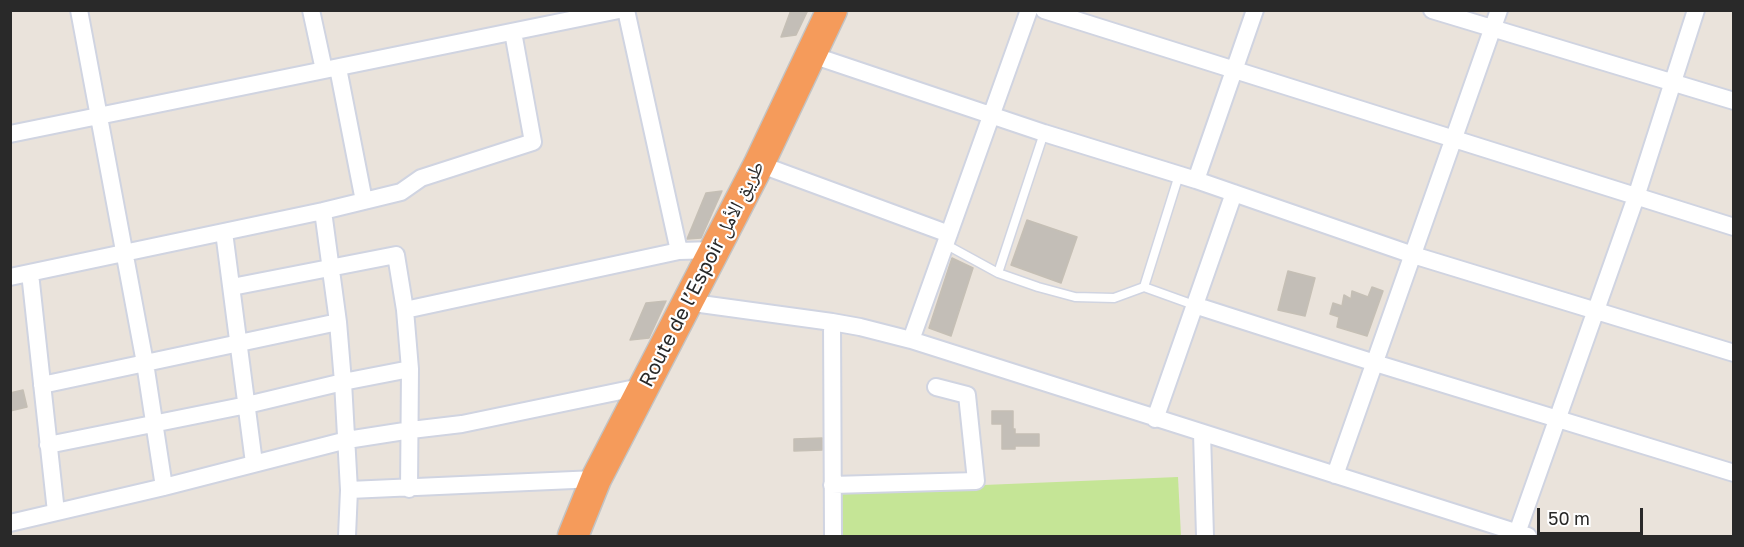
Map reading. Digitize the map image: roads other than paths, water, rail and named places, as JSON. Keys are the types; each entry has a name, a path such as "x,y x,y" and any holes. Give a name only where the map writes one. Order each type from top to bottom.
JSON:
{"highway":[{"name":"Route de l’Espoir طريق الأمل","path":"573,537 596,479 759,164 832,10"}],"street":[{"path":"79,10 144,363 164,488"},
{"path":"311,10 331,69 364,201"},
{"path":"10,134 513,32 543,18 619,10"},
{"path":"626,10 679,251"},
{"path":"911,340 1029,10"},
{"path":"1044,10 1734,227"},
{"path":"1196,180 1255,10"},
{"path":"1432,10 1734,101"},
{"path":"1335,475 1499,10"},
{"path":"686,302 832,322 911,340 1523,535 1558,419 1636,197 1696,10"},
{"path":"10,276 323,211 401,192 421,178 532,142 513,32"},
{"path":"812,55 1044,133 1196,180 1413,255 1733,352"},
{"path":"759,164 947,239"},
{"path":"1155,419 1234,193"},
{"path":"323,211 338,322 343,382 349,490 347,537"},
{"path":"224,232 254,463"},
{"path":"405,310 679,251 715,250"},
{"path":"232,287 396,255 405,310 410,369 409,489"},
{"path":"30,273 56,512"},
{"path":"1194,304 1375,363 1734,473"},
{"path":"42,385 338,322"},
{"path":"832,322 833,537"},
{"path":"48,445 410,369"},
{"path":"10,523 164,488 347,440 462,424 645,386"},
{"path":"832,485 976,481 967,395 936,387"},
{"path":"1202,433 1205,537"},
{"path":"349,490 596,479"}],"lane":[{"path":"998,273 1044,133"},
{"path":"1144,287 1179,175"},
{"path":"947,239 998,273 1075,297 1113,298 1144,287 1194,304"}]}
